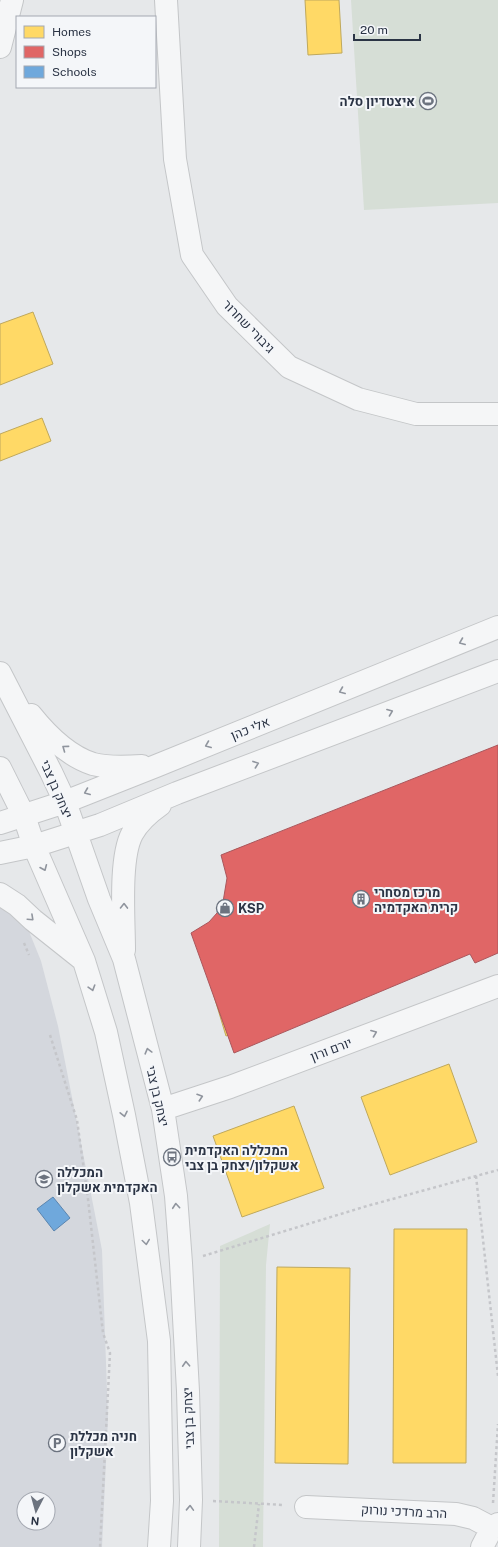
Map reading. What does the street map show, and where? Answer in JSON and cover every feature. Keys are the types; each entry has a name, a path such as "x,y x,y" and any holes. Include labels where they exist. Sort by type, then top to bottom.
{"street":[{"path":"0,47 12,0"},
{"name":"גיבורי שחרור","path":"166,0 175,159 192,255 227,306 289,367 358,399 416,414 498,414"},
{"name":"אלי כהן","path":"0,823 65,802 498,627"},
{"path":"0,853 34,846 76,833 498,671"},
{"path":"4,678 46,733 80,758 94,764 120,767 156,766"},
{"name":"יצחק בן צבי","path":"4,678 65,802 99,899 124,959 163,1109 176,1196 181,1264 188,1391 191,1500 189,1547"},
{"name":"יצחק בן צבי","path":"0,768 24,816 34,846 84,961 106,1032 124,1115 141,1203 159,1341 162,1501 159,1547"},
{"path":"124,959 125,860 132,833 151,811 177,793"},
{"path":"0,894 17,905 33,920 84,961"},
{"name":"יורם ורון","path":"163,1109 230,1087 494,987"},
{"name":"הרב מרדכי נורוק","path":"306,1507 456,1514 495,1526"},
{"path":"482,1547 495,1526"}],"path":[{"path":"50,1035 77,1120 88,1199 103,1333 110,1353 100,1547"},
{"path":"202,1256 368,1206 498,1170"},
{"path":"476,1176 498,1376"},
{"path":"495,1526 498,1424"},
{"path":"212,1501 306,1507"},
{"path":"254,1547 259,1504"}],"shaded area":[{"name":"איצטדיון סלה","path":"351,0 498,0 498,203 364,210"},
{"name":"המכללה האקדמית אשקלון","path":"0,900 24,919 41,961 58,1026 102,1250 108,1419 102,1547 0,1547"},
{"path":"270,1224 266,1265 263,1547 219,1547 220,1246"}],"building: Homes":[{"path":"305,0 339,0 342,53 308,55"},
{"path":"33,312 53,364 0,385 0,324"},
{"path":"42,418 51,441 0,461 0,434"},
{"path":"325,819 359,914 320,928 297,879 276,926 257,918 250,931 269,941 249,977 257,993 298,981 311,1008 226,1036 201,953 216,940 233,909 241,877 234,850"},
{"path":"449,1064 477,1142 390,1175 361,1097"},
{"path":"294,1106 324,1188 242,1217 213,1136"},
{"path":"394,1229 467,1229 466,1463 393,1463"},
{"path":"277,1267 350,1268 348,1464 275,1463"}],"building: Shops":[{"name":"מרכז מסחרי קרית האקדמיה","path":"498,745 498,953 475,963 470,954 234,1053 191,933 209,922 217,913 223,902 227,878 221,855"}],"building: Schools":[{"path":"53,1197 70,1218 54,1231 37,1209"}],"place":[{"name":"איצטדיון סלה","path":"428,101"},
{"name":"מרכז מסחרי קרית האקדמיה","path":"361,899"},
{"name":"KSP","path":"225,908"},
{"name":"המכללה האקדמית אשקלון/יצחק בן צבי","path":"172,1157"},
{"name":"המכללה האקדמית אשקלון","path":"44,1179"},
{"name":"חניה מכללת אשקלון","path":"57,1443"}]}
